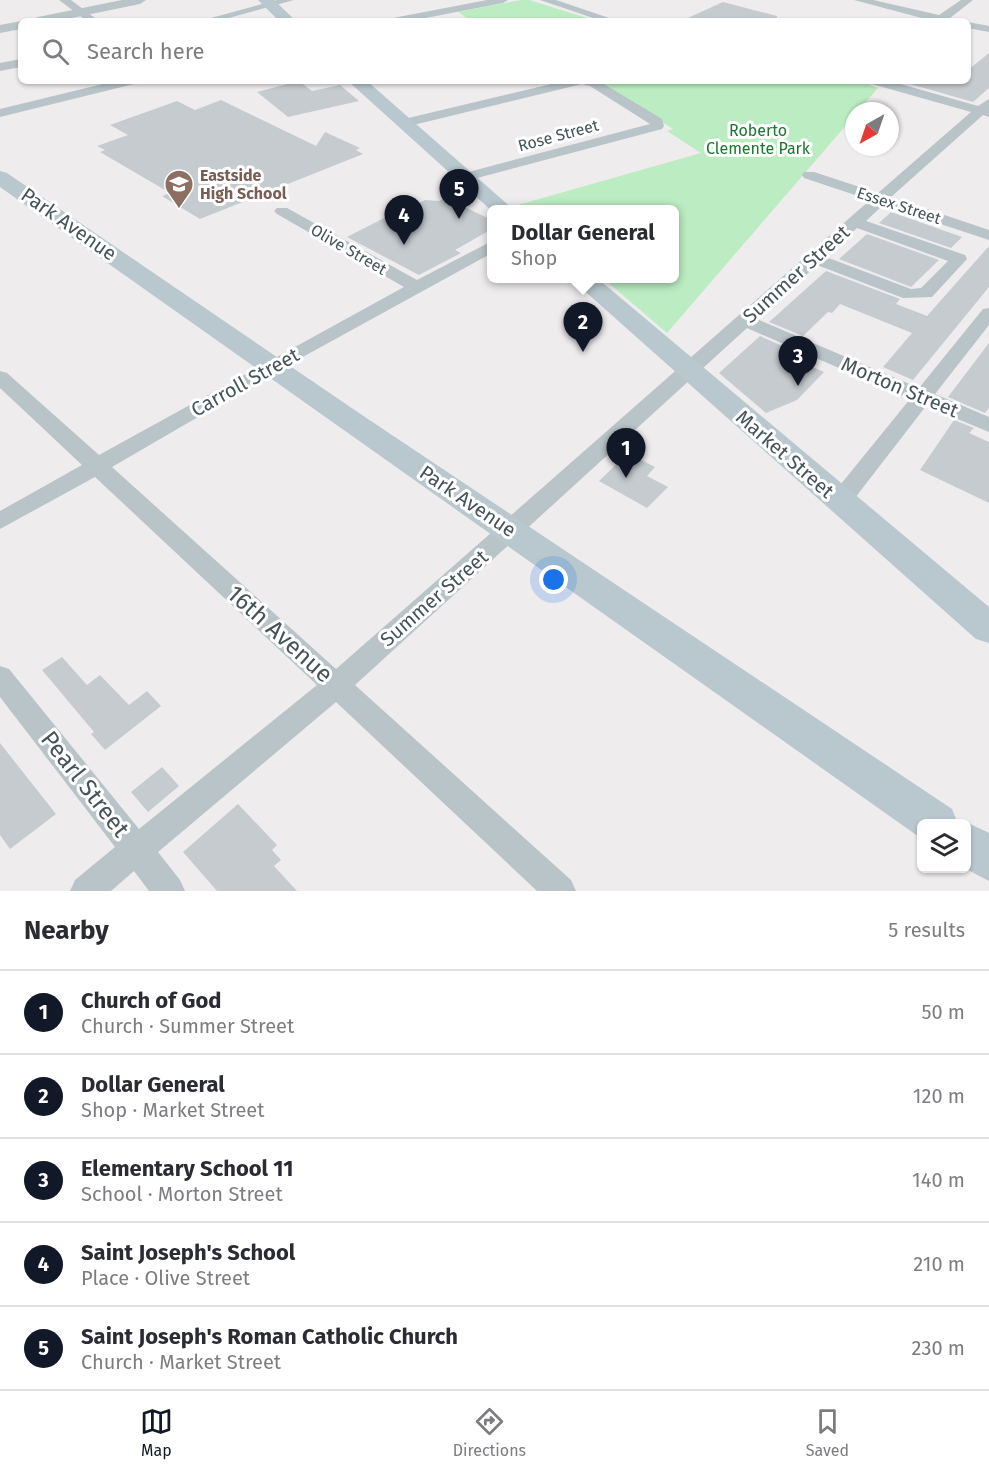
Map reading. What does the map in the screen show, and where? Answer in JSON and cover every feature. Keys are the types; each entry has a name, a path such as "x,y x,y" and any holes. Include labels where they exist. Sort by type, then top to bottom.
{"main road":[{"path":"268,3 285,18"},
{"path":"360,84 497,205"},
{"name":"Park Avenue","path":"0,177 930,819"},
{"name":"Market Street","path":"587,283 989,628"},
{"path":"971,847 989,859"}],"street":[{"path":"64,0 90,18"},
{"path":"53,18 140,0"},
{"path":"216,18 268,3 289,0"},
{"path":"408,18 503,0"},
{"path":"545,0 603,18"},
{"path":"858,0 934,18"},
{"path":"946,18 968,0"},
{"path":"577,10 596,2"},
{"path":"448,10 460,18"},
{"path":"0,29 18,25"},
{"path":"971,26 989,29"},
{"path":"0,67 18,64"},
{"path":"0,112 117,84"},
{"path":"405,123 554,84"},
{"name":"Rose Street","path":"466,177 649,130 658,124 592,84"},
{"path":"888,84 986,109"},
{"name":"Summer Street","path":"86,891 335,685 511,531 854,222 986,109"},
{"name":"Essex Street","path":"809,175 985,234"},
{"name":"Olive Street","path":"282,211 417,287"},
{"path":"854,222 959,259"},
{"path":"814,258 909,294 920,295 927,293 985,234"},
{"name":"Carroll Street","path":"0,520 272,366 487,249"},
{"path":"840,501 989,313"},
{"name":"Morton Street","path":"744,320 989,425"},
{"name":"16th Avenue","path":"0,377 561,891"},
{"name":"Pearl Street","path":"0,677 170,891"}],"green space":[{"path":"529,0 587,18 467,18 458,12"},
{"name":"Roberto Clemente Park","path":"603,84 870,84 878,88 866,102 845,102 845,126 667,333 609,283 679,283 679,205 518,205 701,153 667,131 673,129"}],"building":[{"path":"723,2 777,16 777,18 688,18"},
{"path":"989,53 989,88 973,102 910,84 971,84 971,68"},
{"path":"288,84 303,84 312,91 340,85 359,101 288,117 257,92"},
{"path":"221,100 316,146 325,132 360,148 356,150 363,154 200,219 162,196 170,193 100,152 105,150 97,146 128,135 110,125 177,101 195,110"},
{"path":"445,198 487,218 487,232 455,250 461,253 419,275 347,237 388,216 400,222 417,214 419,203 425,200 439,201"},
{"path":"891,212 962,237 951,248 879,223"},
{"path":"867,234 939,260 911,287 839,259"},
{"path":"989,246 989,287 913,380 883,367 912,333 840,304 803,336 769,322 826,271 900,299 896,304 927,316"},
{"path":"760,336 789,349 783,354 824,372 797,400 766,413 719,373"},
{"path":"989,343 989,408 985,413 948,397"},
{"path":"954,420 974,428 969,433 989,442 989,503 920,470"},
{"path":"628,453 655,467 647,476 668,487 647,508 599,481"},
{"path":"62,657 87,685 100,675 129,705 147,691 161,706 105,750 91,734 94,732 42,670"},
{"path":"0,743 56,814 10,849 0,835"},
{"path":"162,767 179,786 148,812 131,792"},
{"path":"238,804 277,845 272,850 281,860 274,866 297,891 217,891 183,852"}],"place":[{"name":"Eastside High School","path":"179,210"},
{"name":"Saint Joseph's Roman Catholic Church","path":"459,219"},
{"name":"Saint Joseph's School","path":"404,245"},
{"name":"Dollar General","path":"583,352"},
{"name":"Elementary School 11","path":"798,386"},
{"name":"Church of God","path":"626,478"}]}
